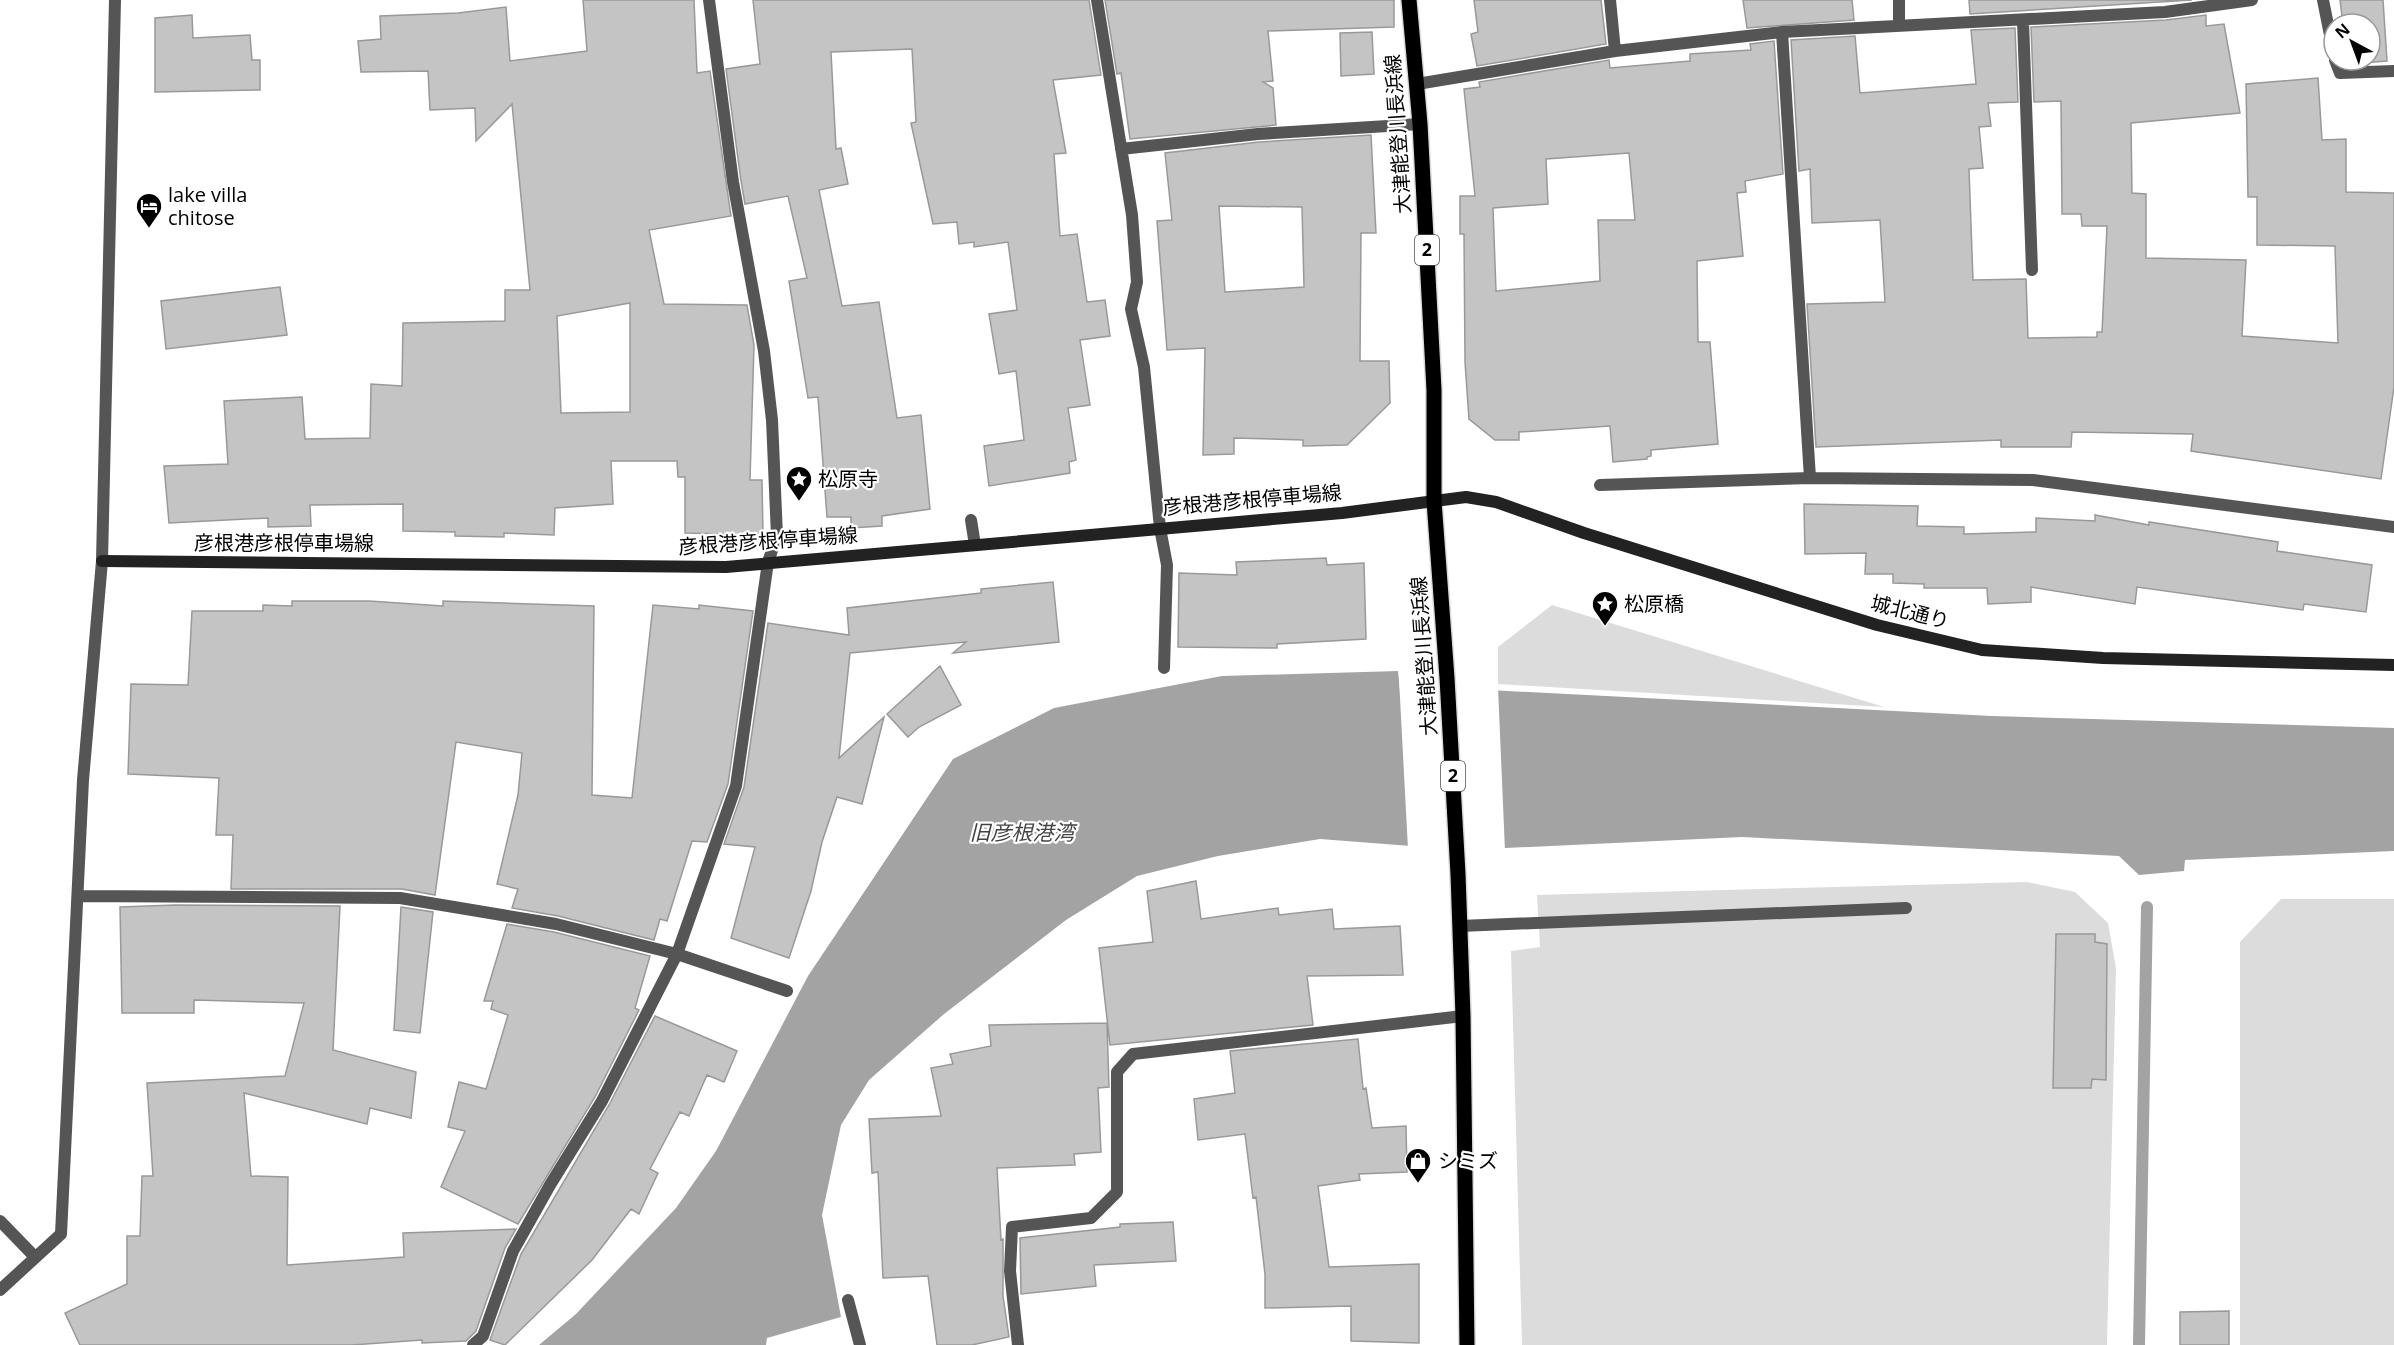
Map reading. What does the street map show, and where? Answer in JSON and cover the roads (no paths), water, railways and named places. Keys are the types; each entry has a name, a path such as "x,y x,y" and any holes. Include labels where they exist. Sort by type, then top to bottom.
{"main road":[{"name":"大津能登川長浜線","path":"1409,0 1420,124 1434,390 1434,501 1448,678 1458,874 1463,1016 1467,1345"},
{"name":"城北通り","path":"1434,501 1466,496 1496,502 1584,533 1877,626 1982,650 2103,658 2394,665"},
{"name":"彦根港彦根停車場線","path":"102,561 726,567 1342,513 1434,501"}],"street":[{"path":"0,1290 61,1234 83,780 102,561 115,0"},
{"path":"472,1345 483,1336 513,1251 550,1185 602,1101 677,954 736,786 768,562 777,536 772,420 764,351 733,182 709,0"},
{"path":"1097,0 1132,215 1137,282 1131,309 1144,367 1160,528 1167,565 1164,668"},
{"path":"1610,0 1615,51"},
{"path":"1899,0 1899,25"},
{"path":"1417,84 1615,51 1782,32 2165,12 2252,0"},
{"path":"2023,21 2032,270"},
{"path":"1782,32 1809,478"},
{"path":"2340,72 2367,72"},
{"path":"1120,149 1258,134 1420,124"},
{"path":"1600,485 1809,478 2033,480 2394,527"},
{"path":"971,520 975,545"},
{"path":"78,896 399,898 556,924 677,954 787,991"},
{"path":"1460,927 1906,908"},
{"path":"1018,1345 1010,1271 1012,1227 1091,1218 1117,1192 1117,1072 1133,1054 1463,1016"},
{"path":"0,1221 35,1257"},
{"path":"848,1300 860,1345"}],"water":[{"name":"旧彦根港湾","path":"1398,671 1400,691 1488,690 1992,716 2394,728 2394,851 2185,860 2184,871 2139,875 2119,856 1742,837 1463,850 1320,839 1218,856 1137,876 1066,920 944,1014 869,1080 841,1125 822,1215 841,1317 767,1338 766,1345 539,1345 576,1314 676,1208 716,1151 808,976 953,759 1054,708 1222,676"}],"waterway":[{"path":"2139,1345 2147,907"}],"place":[{"name":"lake villa chitose","path":"149,229"},
{"name":"松原寺","path":"799,502"},
{"name":"松原橋","path":"1605,627"},
{"name":"シミズ","path":"1418,1184"}]}
